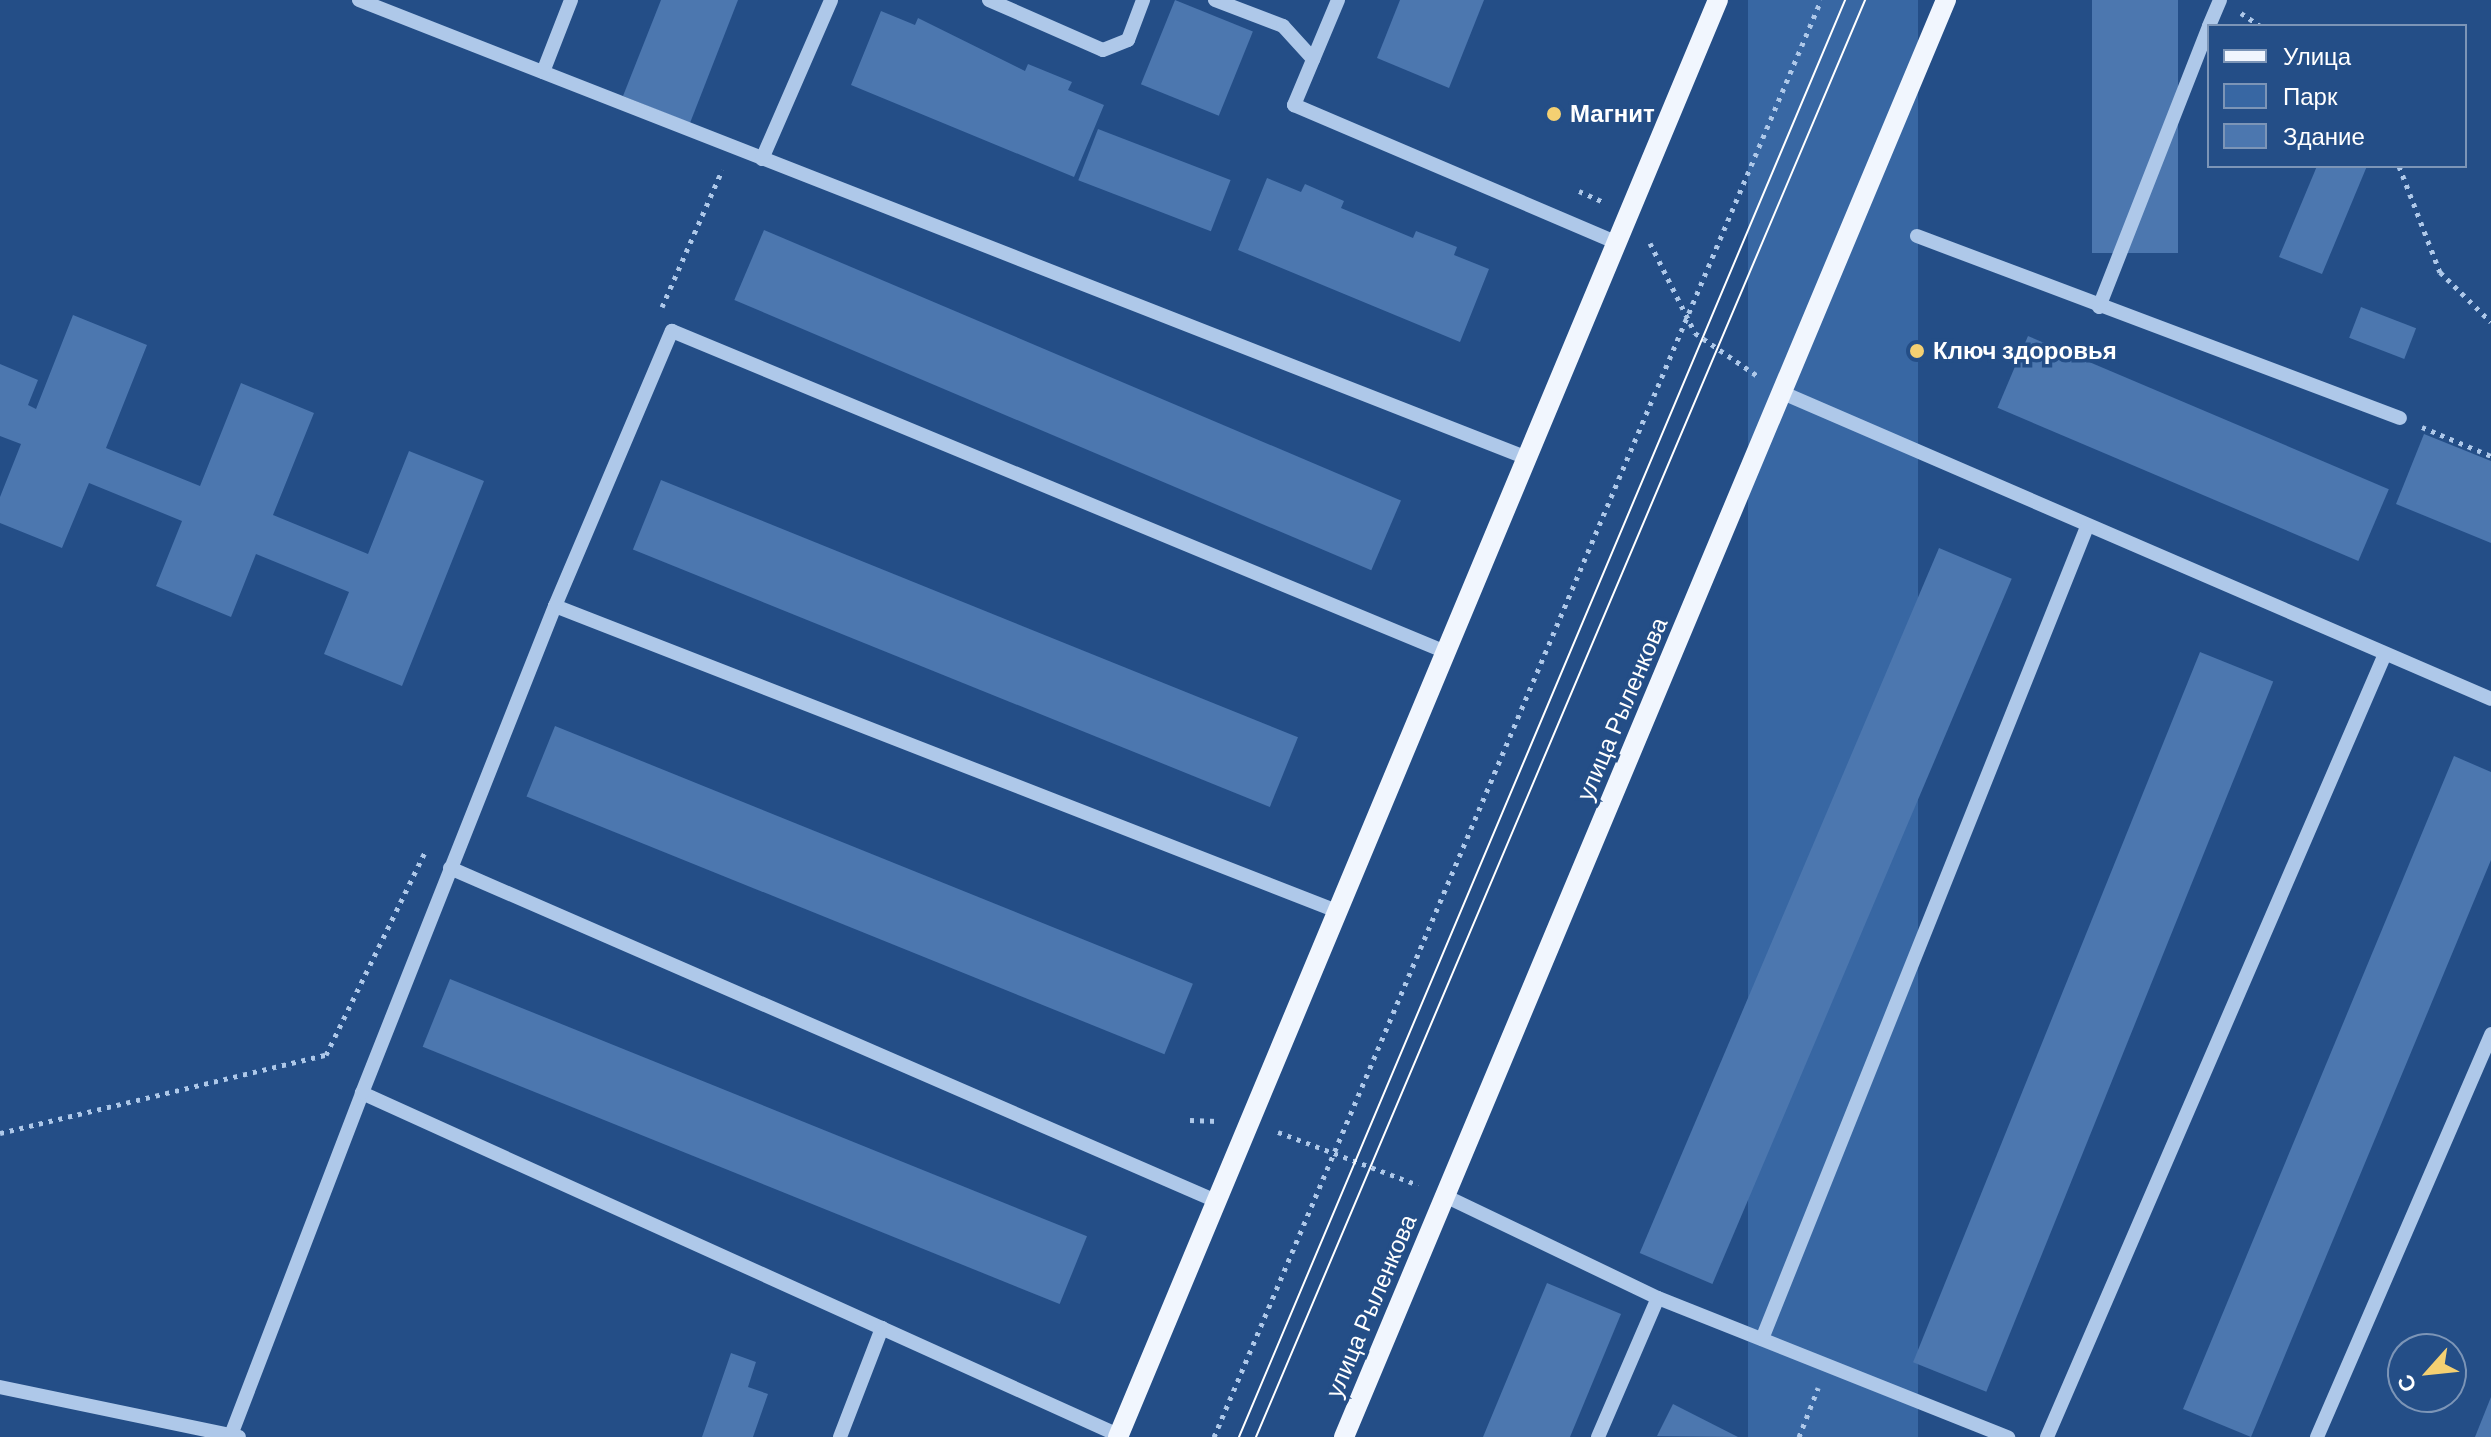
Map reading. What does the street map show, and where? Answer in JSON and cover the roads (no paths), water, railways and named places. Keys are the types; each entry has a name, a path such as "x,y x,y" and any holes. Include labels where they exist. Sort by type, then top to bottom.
{"main road":[{"path":"1118,1436 1718,0"},
{"name":"улица Рыленкова","path":"1344,1437 1946,0"}],"lane":[{"path":"359,0 1527,458"},
{"path":"543,72 571,0"},
{"path":"762,159 831,0"},
{"path":"989,0 1103,50 1128,40 1143,0"},
{"path":"1215,0 1283,26 1313,59"},
{"path":"1338,0 1294,105 1617,243"},
{"path":"2210,24 2220,0"},
{"path":"2099,307 2207,31"},
{"path":"1917,236 2400,418"},
{"path":"0,1387 235,1436 362,1093 450,868 555,606 672,331 1446,652"},
{"path":"1783,393 2491,699"},
{"path":"1762,1339 2087,527"},
{"path":"555,606 1337,911"},
{"path":"2047,1437 2385,654"},
{"path":"450,868 1216,1201"},
{"path":"2317,1437 2491,1034"},
{"path":"362,1093 1118,1436"},
{"path":"1445,1196 1658,1298 2008,1437"},
{"path":"1598,1437 1658,1298"},
{"path":"840,1437 882,1328"}],"tram line":[{"path":"1239,1437 1845,0"},
{"path":"1256,1437 1865,0"}],"place":[{"name":"Магнит","path":"1554,114"},
{"name":"Ключ здоровья","path":"1917,351"}]}
